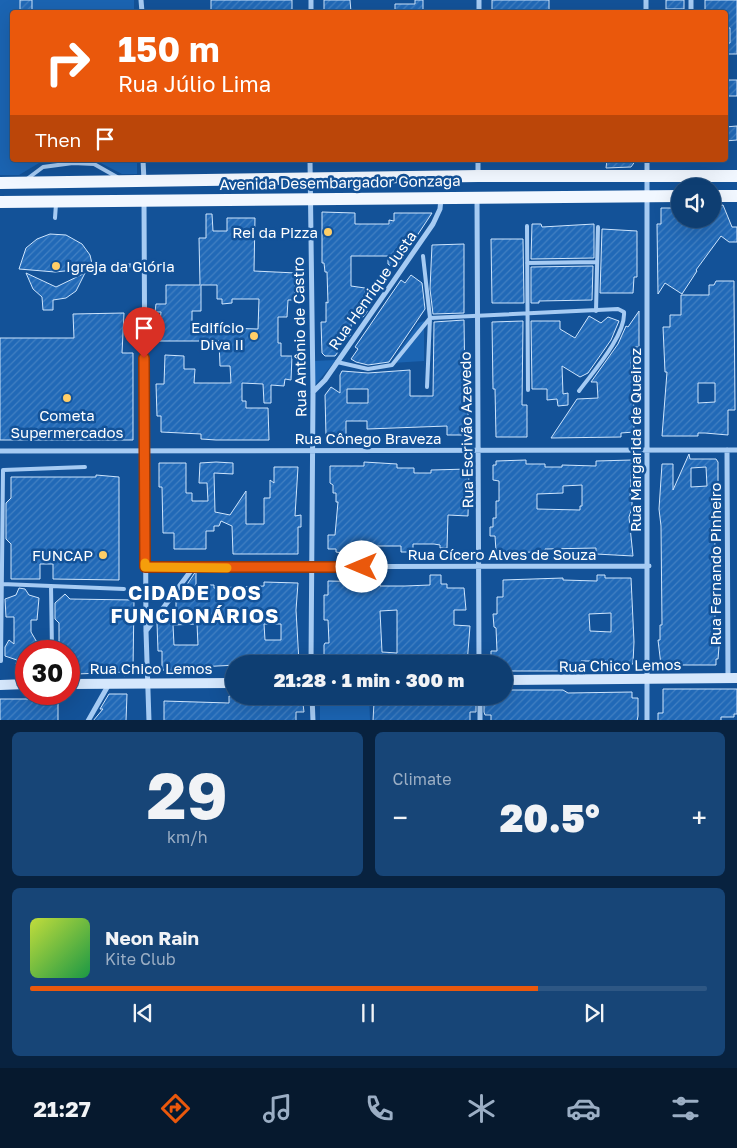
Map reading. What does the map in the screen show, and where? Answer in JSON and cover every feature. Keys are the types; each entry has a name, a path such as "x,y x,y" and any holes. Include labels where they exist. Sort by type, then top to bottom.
{"main road":[{"name":"Avenida Desembargador Gonzaga","path":"0,183 478,176 737,176"},
{"name":"Avenida Desembargador Gonzaga","path":"0,202 671,196"},
{"path":"721,196 737,196"}],"street":[{"path":"143,162 144,182"},
{"name":"Rua Antônio de Castro","path":"310,162 313,392 312,655"},
{"path":"478,162 478,176"},
{"name":"Rua Margarida de Queiroz","path":"647,162 649,566 647,720"},
{"name":"Rua Henrique Justa","path":"313,392 325,380 438,217 441,197"},
{"name":"Rua Escrivão Azevedo","path":"478,197 479,655"},
{"path":"144,200 145,567 149,720"},
{"name":"Rua Fernando Pinheiro","path":"727,450 732,678"},
{"name":"Rua Cônego Braveza","path":"0,451 737,450"},
{"name":"Rua Cícero Alves de Souza","path":"145,567 649,566"},
{"path":"146,631 193,568"},
{"name":"Rua Chico Lemos","path":"513,680 732,678"},
{"name":"Rua Chico Lemos","path":"80,684 225,683"},
{"path":"0,685 15,684"},
{"path":"88,720 110,684"},
{"path":"312,705 312,720"},
{"path":"480,705 480,720"}],"lane":[{"path":"23,183 43,167 73,163 94,164 125,182"},
{"path":"55,218 56,202"},
{"path":"527,226 528,390"},
{"path":"596,311 598,228"},
{"path":"423,256 430,318 427,387"},
{"path":"527,263 597,262"},
{"path":"119,265 144,266"},
{"path":"337,362 368,369 388,367 430,318 618,309 624,312 624,319 607,352 579,391"},
{"path":"1,661 3,470 85,467"},
{"path":"1,584 124,589"},
{"path":"51,586 52,640"}],"shaded area":[{"path":"0,0 134,0 134,10 10,10 10,162 41,162 19,175 0,175"},
{"path":"99,162 137,162 137,174 122,174"},
{"path":"424,321 424,361 391,363 418,323"},
{"path":"336,360 314,386 314,361"},
{"path":"320,705 369,705 370,720 320,720"}],"building":[{"path":"20,0 32,0 32,10 20,10"},
{"path":"211,0 292,0 292,10 211,10"},
{"path":"324,0 350,0 351,10 324,10"},
{"path":"415,0 423,0 423,10 395,10 395,4 415,4"},
{"path":"492,0 549,0 549,10 492,10"},
{"path":"666,0 684,0 684,9 666,9"},
{"path":"705,0 737,0 737,54 728,54 730,28 728,28 728,10 705,10"},
{"path":"728,80 737,80 737,96 728,96"},
{"path":"737,126 737,140 728,141 728,127"},
{"path":"607,162 635,162 631,167 606,168"},
{"path":"721,205 723,205 732,227 737,227 737,242 729,242 721,236 696,270 682,294 665,283 658,294 657,224 661,224 661,208 671,208 671,228 721,228"},
{"path":"322,212 355,213 355,224 389,224 389,220 394,221 394,213 432,213 395,269 388,264 388,256 351,256 351,286 365,288 367,312 363,317 352,318 350,336 338,335 338,352 335,356 325,356 322,353 321,322 326,322 326,302 328,303 327,272 325,272 324,263 322,263"},
{"path":"206,214 212,214 213,231 227,231 227,218 255,218 254,271 296,273 294,300 288,300 287,317 278,317 278,343 281,343 281,356 292,356 291,380 285,379 284,386 271,385 271,403 264,403 263,384 242,383 242,401 246,401 246,408 268,408 269,440 201,439 201,434 161,432 161,416 157,416 156,384 164,384 165,355 184,356 184,369 195,369 194,383 231,383 230,366 220,366 219,341 158,341 161,312 155,312 156,304 166,304 166,285 200,285 199,238 206,238","holes":["201,285 217,285 217,299 222,299 222,304 232,303 232,299 259,299 258,329 192,327 192,311 201,311"]},
{"path":"532,224 541,224 542,227 594,224 594,258 531,259"},
{"path":"602,229 637,231 637,277 634,277 633,293 600,293"},
{"name":"Igreja da Glória","path":"50,234 66,235 82,244 90,255 93,268 55,272 19,269 26,248 37,239"},
{"path":"491,239 523,239 524,303 492,303"},
{"path":"464,244 464,313 433,314 430,289 432,245"},
{"path":"593,266 592,300 539,301 539,303 531,303 531,267"},
{"path":"26,273 56,287 85,273 76,291 66,298 53,300 53,310 43,310 42,297 33,289"},
{"path":"411,275 422,283 425,309 389,362 368,365 351,359 358,349 355,347 401,280 405,283"},
{"path":"716,281 734,281 735,410 728,410 728,435 698,433 698,436 662,436 667,372 665,372 663,327 670,327 670,315 681,315 681,295 709,295 709,285 714,285","holes":["698,383 715,383 715,402 698,403"]},
{"path":"639,311 639,347 632,347 631,364 634,408 638,408 638,421 634,421 634,432 621,433 621,437 551,438 577,399 598,398 597,382 591,382 618,344 626,326 628,327"},
{"name":"Cometa Supermercados","path":"124,313 122,353 133,353 133,440 0,440 0,338 74,338 73,314"},
{"path":"589,316 601,323 608,317 619,321 611,340 588,373 580,377 562,366 563,394 568,393 568,405 558,406 557,399 547,400 547,389 532,389 531,321 560,321 560,329 575,338"},
{"path":"464,320 465,392 468,392 468,435 447,435 447,426 367,429 367,421 346,421 346,436 326,436 325,395 331,387 340,393 340,375 342,371 368,373 410,370 410,396 433,396 434,322","holes":["347,389 368,389 368,403 347,403"]},
{"path":"523,321 522,405 527,405 527,437 496,437 492,322"},
{"path":"689,454 690,459 716,459 718,462 718,486 714,486 715,628 717,628 717,634 720,634 716,665 661,665 658,640 660,640 660,625 662,625 661,526 659,509 662,464 673,464 673,490","holes":["706,467 707,486 691,487 691,468"]},
{"path":"526,460 526,464 545,464 545,467 562,467 562,465 596,466 596,461 632,460 630,498 632,498 632,508 629,517 633,556 596,554 596,548 545,549 545,551 518,553 496,551 495,536 490,536 490,527 493,527 493,518 496,518 496,501 499,501 499,481 493,480 493,465 496,465 496,461","holes":["582,485 582,506 580,506 580,510 537,509 537,494 563,493 563,486"]},
{"path":"364,462 397,464 397,468 414,468 414,473 431,473 431,470 469,469 468,516 448,515 447,548 440,548 440,545 434,544 413,544 413,552 401,552 401,546 377,546 377,557 348,558 348,554 336,552 336,549 328,549 328,535 335,535 338,502 336,502 336,493 333,493 333,485 330,483 330,466 364,466"},
{"path":"159,463 186,463 186,493 192,493 192,501 208,501 207,483 199,483 200,463 233,463 233,474 214,473 215,512 230,515 246,491 246,524 264,524 264,498 270,498 270,480 274,483 274,467 298,467 295,516 301,515 301,527 298,527 298,554 233,554 232,526 221,521 219,526 214,526 214,531 206,531 206,549 174,549 174,533 163,533 162,487 159,487"},
{"path":"96,475 119,477 119,580 53,579 53,564 40,564 40,579 11,579 11,544 6,539 6,503 11,498 11,477 96,477"},
{"path":"196,571 196,585 214,585 214,588 264,586 264,582 298,583 296,610 299,655 225,655 225,666 197,667 197,671 162,670 162,651 158,651 157,623 165,612 176,612 176,601","holes":["197,624 198,645 174,645 173,625","264,624 281,624 281,640 265,640"]},
{"path":"430,575 441,575 441,584 447,584 447,588 464,588 466,610 454,610 454,625 470,626 468,655 324,655 324,645 329,643 328,620 324,620 324,595 328,595 328,581 380,582 380,586 430,585","holes":["397,610 397,653 382,652 380,611"]},
{"path":"597,575 605,575 605,578 631,578 634,642 633,663 631,666 606,665 606,661 581,661 581,671 513,671 513,655 491,655 491,651 497,651 493,614 497,614 497,597 503,597 503,580 563,578 563,580 597,581","holes":["611,613 611,632 590,631 589,614"]},
{"path":"19,588 25,589 29,595 39,598 37,620 31,620 31,632 36,640 15,640 15,659 5,656 5,647 9,640 14,644 14,617 6,617 5,599 16,595"},
{"path":"65,594 70,599 134,600 133,669 124,676 124,672 80,674 80,640 59,640 59,623 55,619 55,603"},
{"path":"663,689 737,689 737,714 734,714 734,717 721,717 721,720 658,720 658,713 663,713"},
{"path":"513,690 563,690 568,693 632,692 632,698 638,698 637,720 491,720 491,715 485,715 484,705 513,705"},
{"path":"109,694 127,694 126,720 94,720 103,709 100,709"},
{"path":"0,699 15,699 15,705 58,705 58,720 0,720"},
{"path":"164,701 225,703 225,705 303,705 304,712 296,712 296,720 164,720"},
{"path":"374,705 476,705 476,712 470,712 470,720 373,720"}],"slow traffic":[{"path":"145,563 145,567 227,568"}],"place":[{"name":"Rei da Pizza","path":"328,232"},
{"name":"Igreja da Glória","path":"56,266"},
{"name":"Edifício Diva II","path":"254,336"},
{"name":"Cometa Supermercados","path":"67,398"},
{"name":"FUNCAP","path":"103,555"}],"district":[{"name":"CIDADE DOS FUNCIONÁRIOS","path":"195,604"}],"route":[{"path":"144,358 145,567 362,567"}]}
